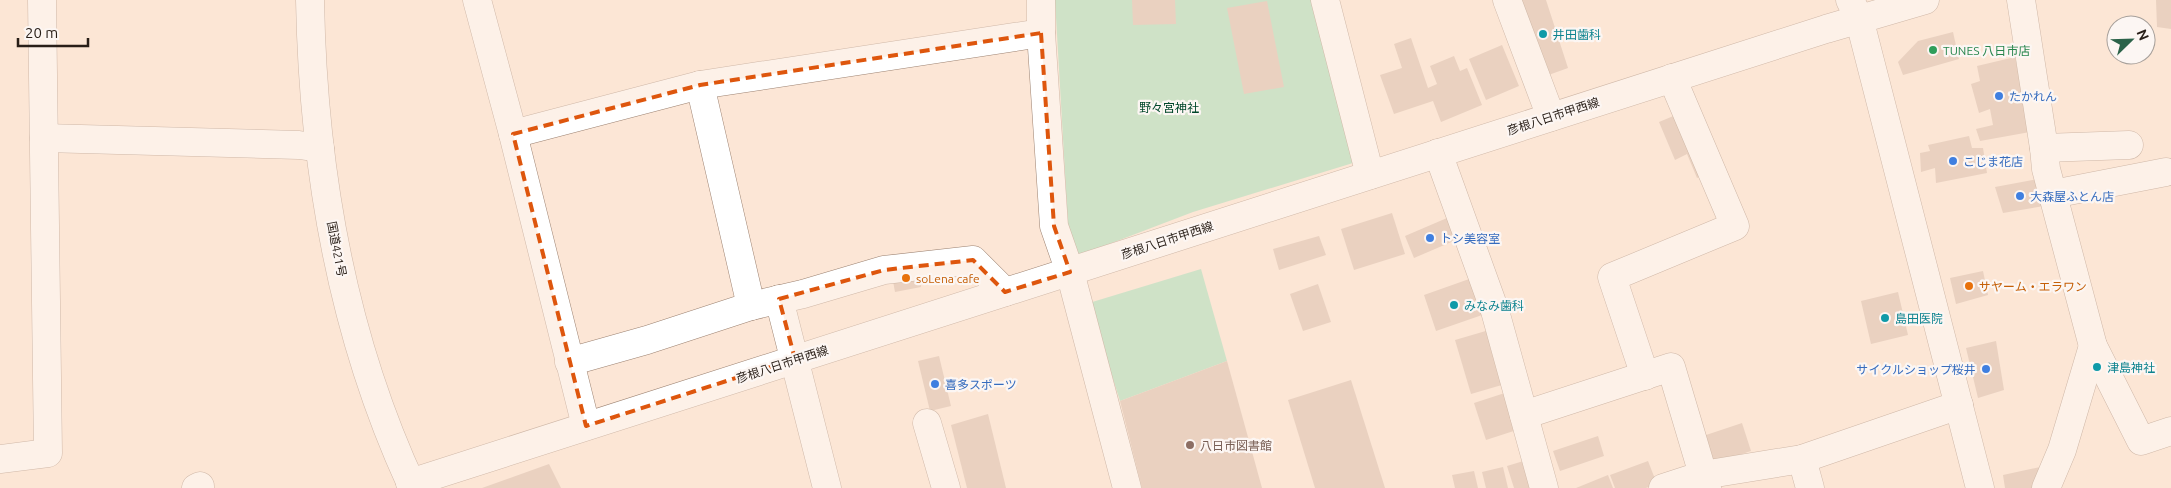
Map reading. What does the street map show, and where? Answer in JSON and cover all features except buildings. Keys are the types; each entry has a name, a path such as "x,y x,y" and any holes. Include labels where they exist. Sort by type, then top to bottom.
{"main road":[{"path":"0,459 48,453 42,0"},
{"name":"国道421号","path":"310,0 311,48 320,148 335,246 358,344 406,486"},
{"path":"477,0 513,134 586,426"},
{"path":"1041,0 1041,34 1054,226 1070,272 1127,488"},
{"path":"1325,0 1370,175"},
{"path":"1507,0 1551,117"},
{"name":"彦根八日市甲西線","path":"406,486 586,426 1672,78 1854,9 1925,0"},
{"path":"2021,0 2046,169 2093,346 2141,442 2169,440"},
{"path":"1854,9 1980,488"},
{"path":"513,134 700,85 1041,34"},
{"path":"1645,376 1612,277 1735,226 1672,78"},
{"path":"700,85 751,306"},
{"path":"44,138 289,145 320,148"},
{"path":"2044,148 2129,145"},
{"path":"1438,153 1495,311 1544,488"},
{"path":"2053,194 2166,172"},
{"path":"570,362 647,340 751,306 803,294 884,270 973,260 1005,292"},
{"path":"779,299 827,488"},
{"path":"2046,488 2062,450 2093,346"},
{"path":"1524,415 1671,367 1705,481"},
{"path":"1663,488 1705,481 1802,459 1959,405"},
{"path":"926,423 946,488"},
{"path":"1802,459 1810,488"},
{"path":"196,488 200,486 200,488"}],"highlighted area":[{"path":"1041,33 1054,226 1070,272 1005,292 973,260 884,270 779,299 795,359 586,426 513,134 700,85"}],"green space":[{"name":"野々宮神社","path":"1055,0 1325,0 1366,159 1193,212 1070,259"},
{"path":"1201,269 1227,361 1120,401 1089,303"}],"place":[{"name":"井田歯科","path":"1543,34"},
{"name":"TUNES 八日市店","path":"1933,50"},
{"name":"たかれん","path":"1999,96"},
{"name":"こじま花店","path":"1953,161"},
{"name":"大森屋ふとん店","path":"2020,196"},
{"name":"トシ美容室","path":"1430,238"},
{"name":"soLena cafe","path":"906,278"},
{"name":"サヤーム・エラワン","path":"1969,286"},
{"name":"みなみ歯科","path":"1454,305"},
{"name":"島田医院","path":"1885,318"},
{"name":"津島神社","path":"2097,367"},
{"name":"サイクルショップ桜井","path":"1986,369"},
{"name":"喜多スポーツ","path":"935,384"},
{"name":"八日市図書館","path":"1190,445"}]}
